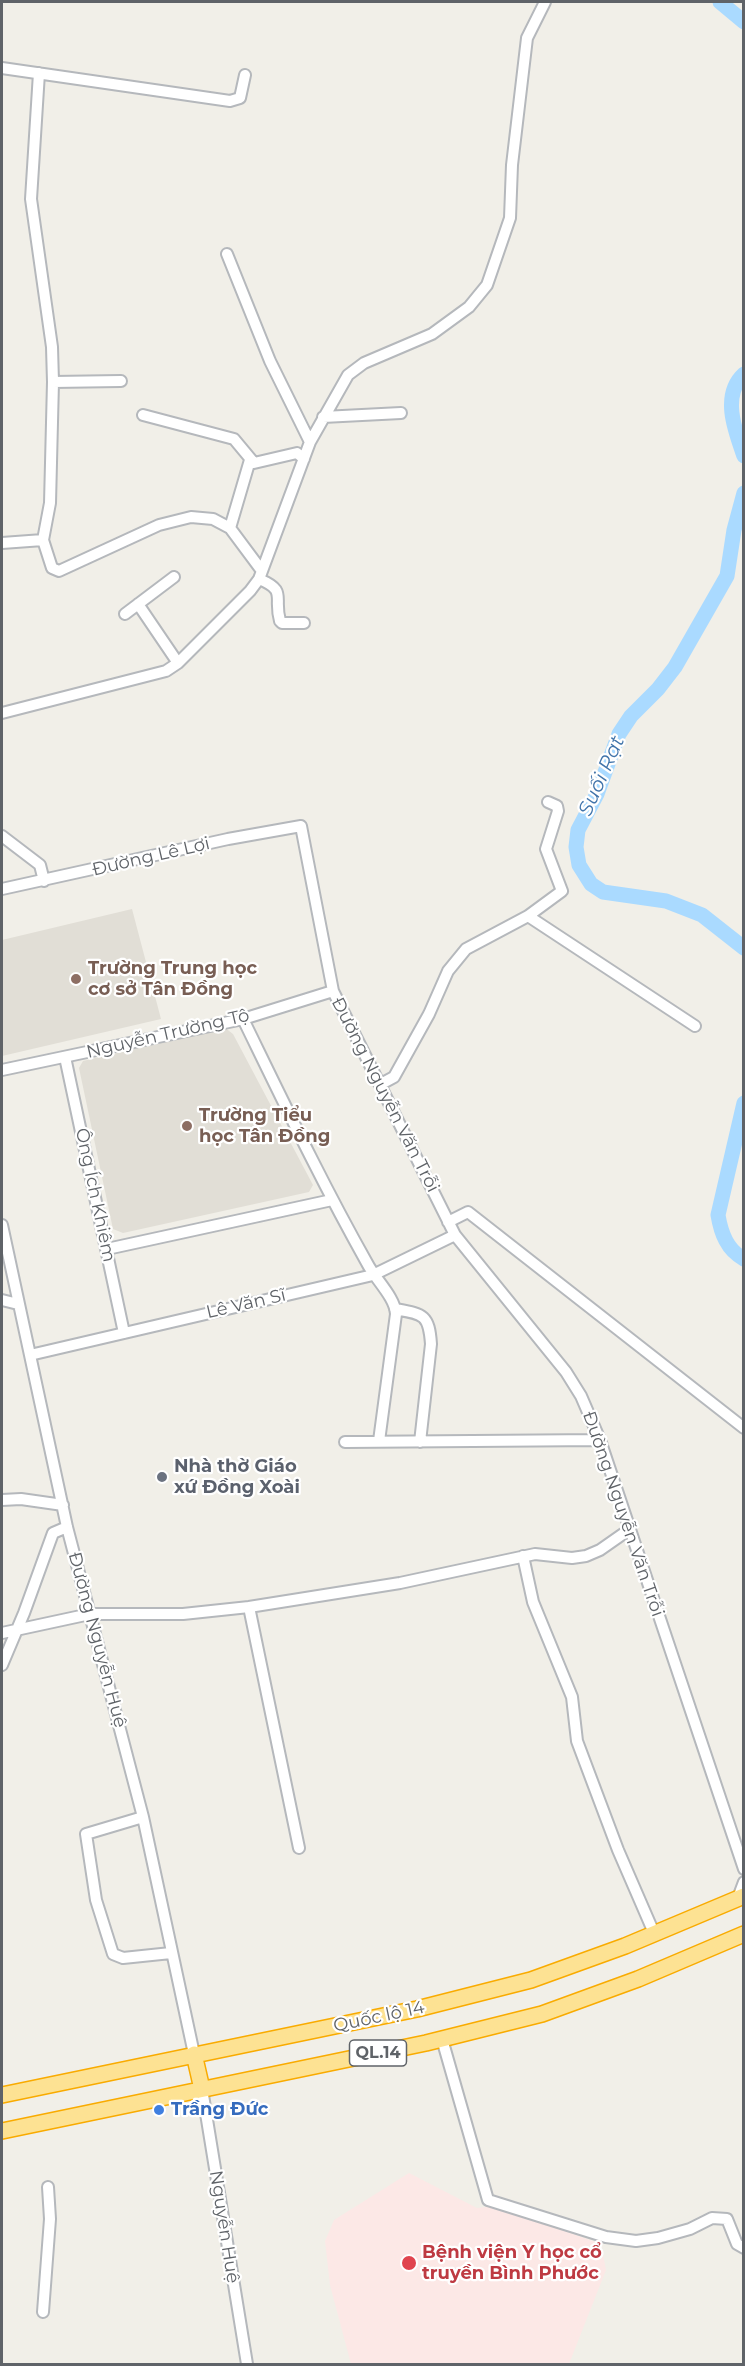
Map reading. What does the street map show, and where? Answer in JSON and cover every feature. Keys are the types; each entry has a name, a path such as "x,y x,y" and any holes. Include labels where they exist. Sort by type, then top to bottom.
{"highway":[{"name":"Quốc lộ 14","path":"2,2095 417,2009 531,1980 742,1902"},
{"name":"Quốc lộ 14","path":"2,2131 442,2039 542,2014 638,1979 744,1934"},
{"path":"194,2054 202,2089"}],"street":[{"path":"2,713 166,671 178,663 250,591 260,575 309,442 348,375 364,363 432,334 468,308 487,285 510,218 512,165 527,39 545,2"},
{"path":"2,68 230,101 240,98 245,75"},
{"path":"39,73 32,199 52,347 50,503 43,540 52,568 59,571 176,519 191,517 213,519 230,528 260,575 278,592 280,621 282,623 304,623"},
{"path":"226,254 270,362 309,442"},
{"path":"53,382 122,381"},
{"path":"322,417 401,413"},
{"path":"142,415 234,439 250,460 259,463 297,453 304,459"},
{"path":"230,528 250,460"},
{"path":"2,543 43,540"},
{"path":"125,614 174,577"},
{"path":"138,604 178,663"},
{"path":"381,1084 394,1077 429,1014 448,971 466,949 528,916 562,891 546,849 558,811 557,806 548,801"},
{"name":"Đường Lê Lợi","path":"2,889 228,839 301,826"},
{"name":"Đường Nguyễn Văn Trỗi","path":"301,826 333,991 455,1235 567,1372 582,1396 600,1440 744,1869"},
{"path":"2,836 40,866 44,881"},
{"path":"528,916 695,1026"},
{"name":"Nguyễn Trường Tộ","path":"2,1070 243,1019 333,991"},
{"path":"243,1019 332,1200 373,1275 395,1309 379,1441"},
{"name":"Ông Ích Khiêm","path":"65,1057 124,1333"},
{"path":"107,1249 332,1200"},
{"path":"448,1222 468,1212 744,1428"},
{"name":"Đường Nguyễn Huệ","path":"2,1225 67,1527 143,1817 194,2054"},
{"name":"Lê Văn Sĩ","path":"30,1355 373,1275 455,1235"},
{"path":"2,1300 18,1304"},
{"path":"395,1309 420,1313 428,1323 430,1333 431,1344 420,1442"},
{"path":"345,1442 600,1440"},
{"path":"2,1500 21,1499 63,1505"},
{"path":"2,1665 53,1533 67,1527"},
{"path":"2,1633 90,1614 183,1614 249,1607 400,1584 523,1556 542,1554 572,1558 586,1556 600,1550 630,1529"},
{"path":"523,1556 533,1602 572,1697 578,1741 618,1850 654,1934"},
{"path":"249,1607 299,1848"},
{"path":"143,1817 86,1834 96,1900 113,1954 123,1958 171,1953"},
{"path":"742,1902 744,1882"},
{"path":"442,2039 488,2200 606,2237 636,2241 658,2238 690,2229 712,2218 727,2219 737,2244 744,2248"},
{"name":"Nguyễn Huệ","path":"202,2089 247,2364"},
{"path":"42,2312 50,2219 48,2187"}],"shaded area":[{"name":"Trường Trung học cơ sở Tân Đồng","path":"132,909 161,1019 2,1056 2,940"},
{"name":"Trường Tiểu học Tân Đồng","path":"224,1027 233,1034 313,1185 309,1192 123,1233 113,1229 79,1068 83,1061"},
{"name":"Bệnh viện Y học cổ truyền Bình Phước","path":"409,2173 477,2208 495,2206 601,2244 606,2270 569,2364 351,2364 330,2285 325,2241 334,2220"}],"waterway":[{"name":"Suối Rạt","path":"720,2 744,22"},
{"name":"Suối Rạt","path":"744,374 733,392 732,403 734,425 744,456"},
{"name":"Suối Rạt","path":"744,493 734,530 727,576 675,667 658,689 631,716 619,734 597,794 578,830 576,847 579,865 591,884 603,892 666,901 702,915 744,948"},
{"name":"Suối Rạt","path":"744,1103 718,1215 729,1246 744,1259"}],"place":[{"name":"Trường Trung học cơ sở Tân Đồng","path":"76,979"},
{"name":"Trường Tiểu học Tân Đồng","path":"187,1126"},
{"name":"Nhà thờ Giáo xứ Đồng Xoài","path":"162,1477"},
{"name":"Trầng Đức","path":"159,2110"},
{"name":"Bệnh viện Y học cổ truyền Bình Phước","path":"409,2263"}]}
